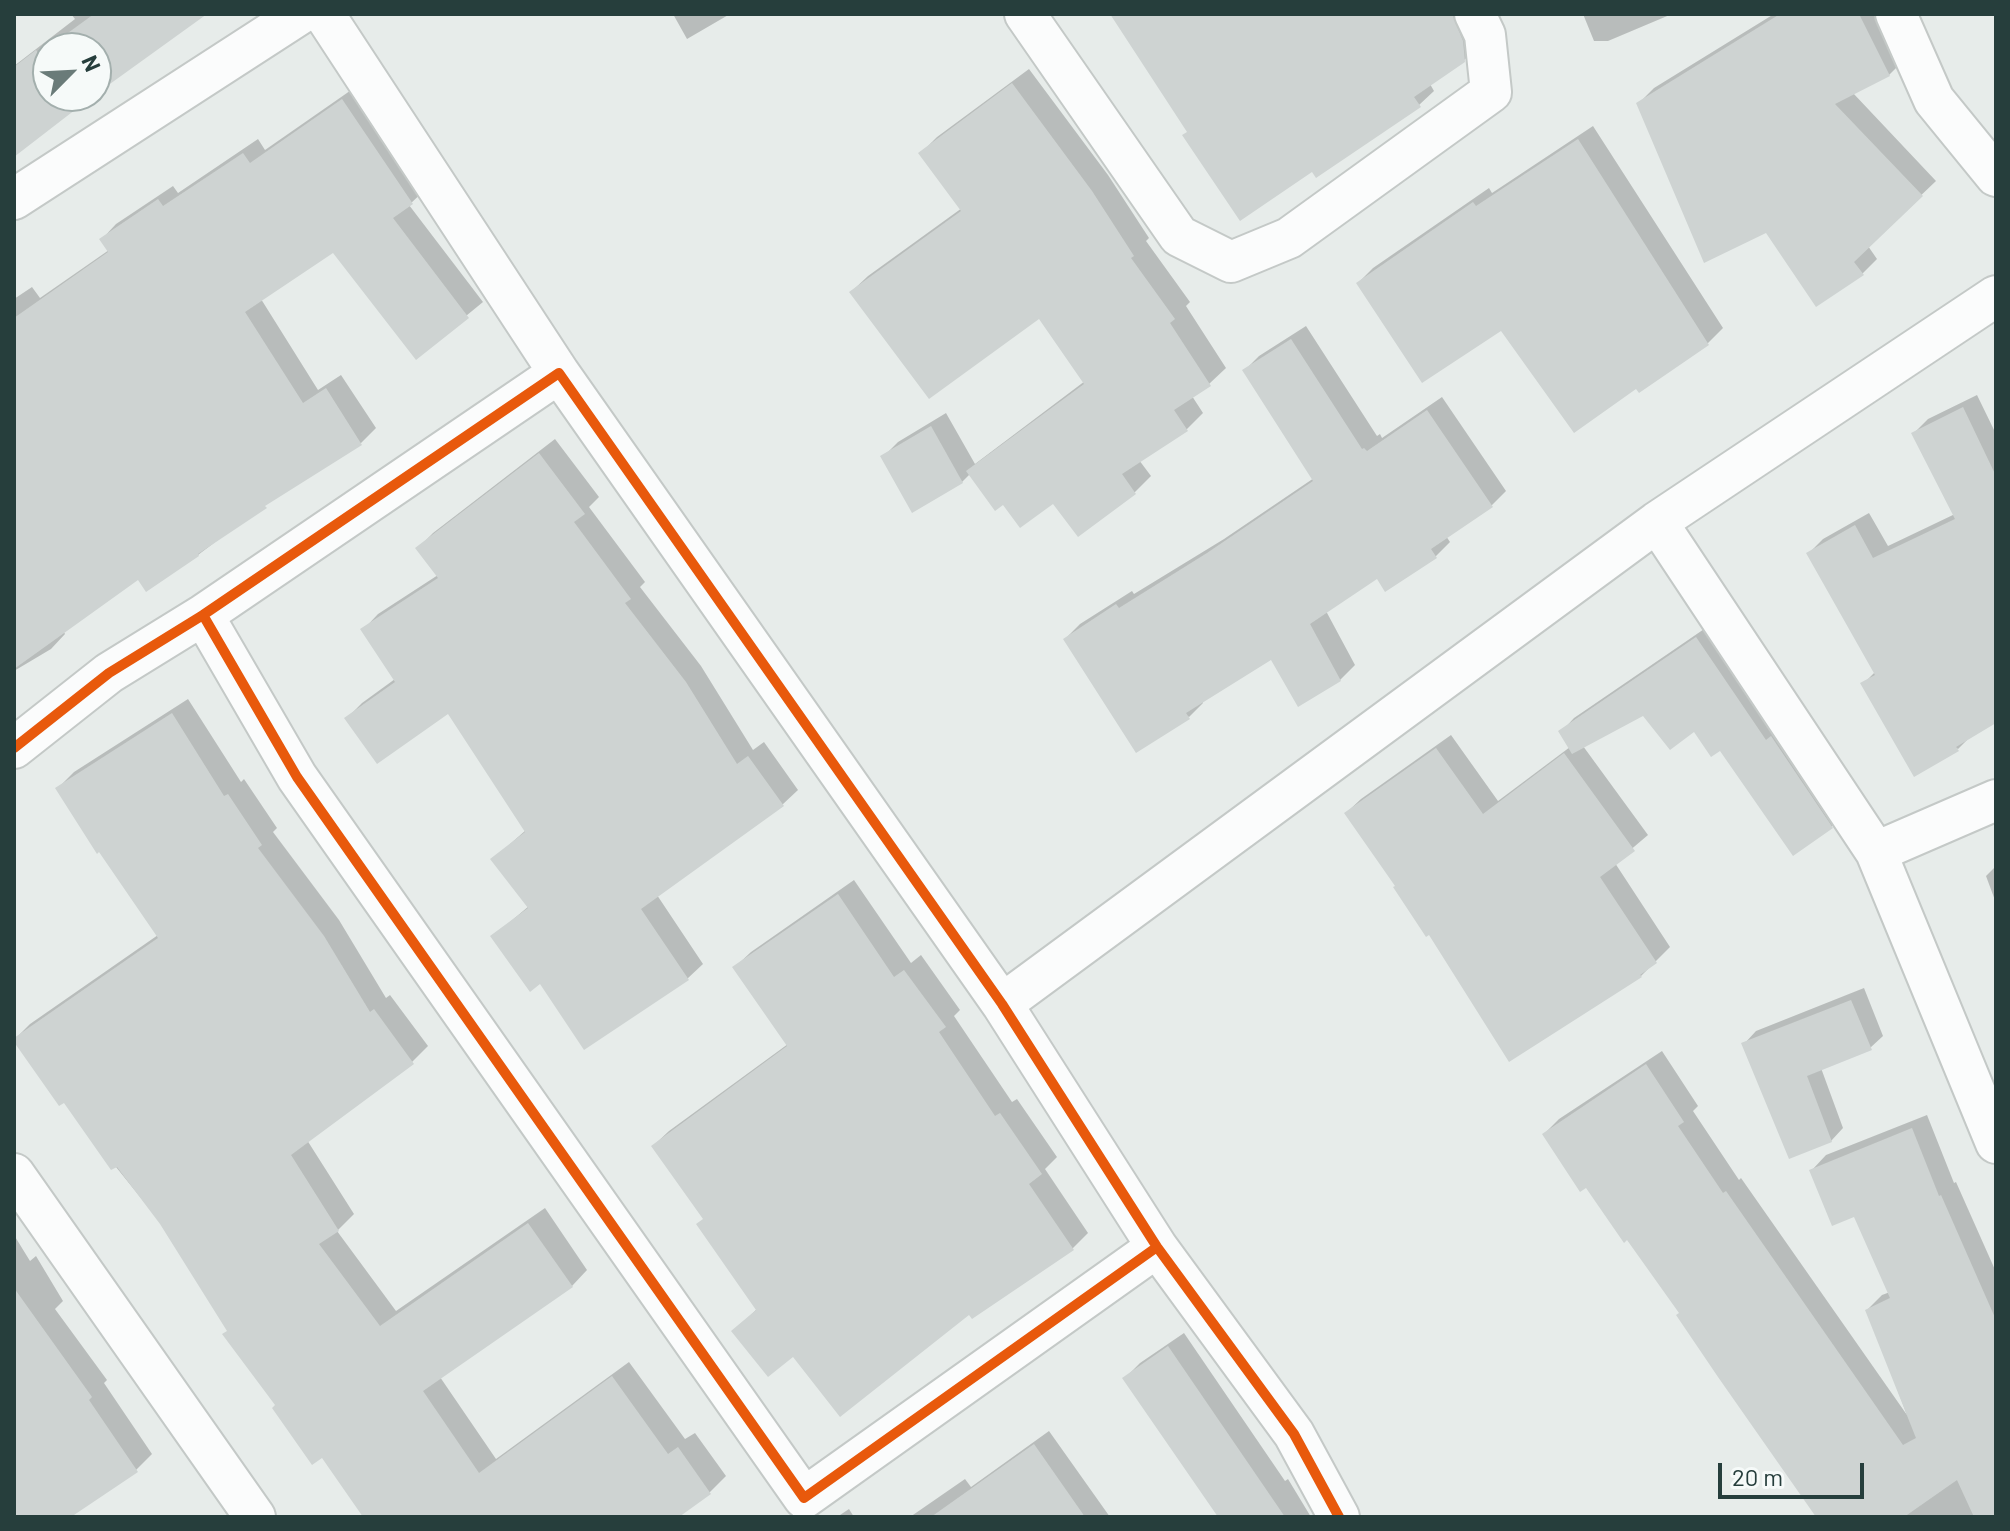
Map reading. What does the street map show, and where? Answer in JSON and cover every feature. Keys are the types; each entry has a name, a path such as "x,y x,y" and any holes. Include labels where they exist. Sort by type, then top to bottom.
{"street":[{"path":"14,199 300,14"},
{"path":"324,14 559,373 1002,1004 1157,1247 1294,1434 1339,1517"},
{"path":"1025,14 1179,236 1231,262 1289,238 1491,92 1485,35 1475,14"},
{"path":"1896,14 1934,100 1996,176"},
{"path":"1002,1004 1657,522 1996,296"},
{"path":"14,748 109,673 203,615 559,373"},
{"path":"1657,522 1876,852 1996,1143"},
{"path":"203,615 297,777 790,1508 1157,1247"},
{"path":"1876,852 1996,800"},
{"path":"14,1174 255,1517"}],"building":[{"path":"94,14 207,14 112,82 112,32 69,32"},
{"path":"1110,14 1452,14 1463,41 1465,62 1414,97 1421,107 1316,178 1312,172 1240,221 1182,135 1187,132"},
{"path":"1780,14 1859,14 1890,76 1835,104 1923,196 1854,262 1864,275 1816,307 1766,233 1704,263 1636,103"},
{"path":"32,53 32,112 72,112 14,157 14,67"},
{"path":"1012,83 1092,191 1134,256 1131,258 1175,319 1170,323 1211,386 1174,410 1188,431 1122,474 1136,494 1078,537 1053,504 1020,528 1003,505 995,511 966,471 1084,384 1039,319 929,399 849,292 961,211 918,153"},
{"path":"342,99 413,204 393,218 469,318 416,360 333,253 245,312 303,403 326,388 362,445 265,506 267,508 146,592 138,580 14,669 14,318 108,252 99,239 158,199 163,206 243,153 250,163"},
{"path":"1578,139 1709,345 1639,393 1636,389 1574,433 1501,331 1422,383 1356,283 1473,202 1476,206"},
{"path":"1291,339 1362,449 1367,451 1427,410 1493,507 1431,549 1437,558 1385,592 1377,579 1310,624 1341,681 1298,707 1271,660 1186,713 1190,719 1136,753 1063,639 1116,604 1119,608 1207,553 1313,481 1242,370"},
{"path":"1963,407 1996,476 1996,723 1956,747 1959,751 1914,777 1860,683 1875,675 1806,553 1855,525 1873,558 1955,519 1911,433"},
{"path":"931,426 963,483 912,513 880,456"},
{"path":"539,453 585,514 574,522 631,599 625,603 686,682 737,764 748,756 784,806 641,909 689,980 584,1050 540,984 530,992 490,936 528,908 490,859 525,832 448,714 377,764 344,718 395,682 360,629 438,578 415,548"},
{"path":"1696,637 1766,740 1771,736 1833,828 1793,856 1720,751 1711,757 1694,732 1670,750 1643,716 1572,754 1558,731"},
{"path":"172,713 224,796 228,794 262,845 258,848 324,936 370,1012 374,1009 414,1064 291,1155 339,1231 319,1244 380,1326 528,1223 573,1287 423,1391 479,1473 612,1376 668,1454 678,1447 711,1494 679,1517 363,1517 322,1458 312,1465 272,1408 275,1405 222,1334 227,1331 160,1224 117,1167 111,1170 64,1103 59,1106 14,1042 14,1038 158,938 99,852 97,854 55,788"},
{"path":"1436,748 1483,814 1564,753 1635,851 1600,877 1657,963 1640,975 1642,977 1509,1062 1429,935 1426,937 1344,813"},
{"path":"838,894 894,977 904,970 946,1027 939,1032 995,1116 1000,1113 1042,1174 1029,1184 1074,1250 972,1319 969,1315 840,1417 793,1357 768,1377 731,1331 756,1310 696,1224 703,1219 651,1146 787,1046 732,967"},
{"path":"1851,1000 1872,1050 1807,1076 1832,1142 1789,1159 1741,1043"},
{"path":"1646,1064 1684,1122 1678,1126 1723,1193 1726,1191 1903,1445 1916,1438 1865,1310 1890,1298 1854,1217 1832,1226 1809,1170 1912,1128 1939,1196 1996,1320 1996,1517 1974,1517 1957,1480 1904,1517 1816,1517 1627,1240 1624,1243 1586,1188 1580,1192 1542,1134"},
{"path":"14,1288 92,1397 89,1400 138,1472 71,1517 14,1517"},
{"path":"1168,1346 1285,1517 1218,1517 1122,1378"},
{"path":"1034,1444 1085,1517 931,1517"}],"cycle path":[{"path":"14,748 109,673 203,615 559,373 1002,1004 1157,1247 1294,1434 1339,1517"},
{"path":"203,615 297,777 804,1498 1157,1247"}]}
